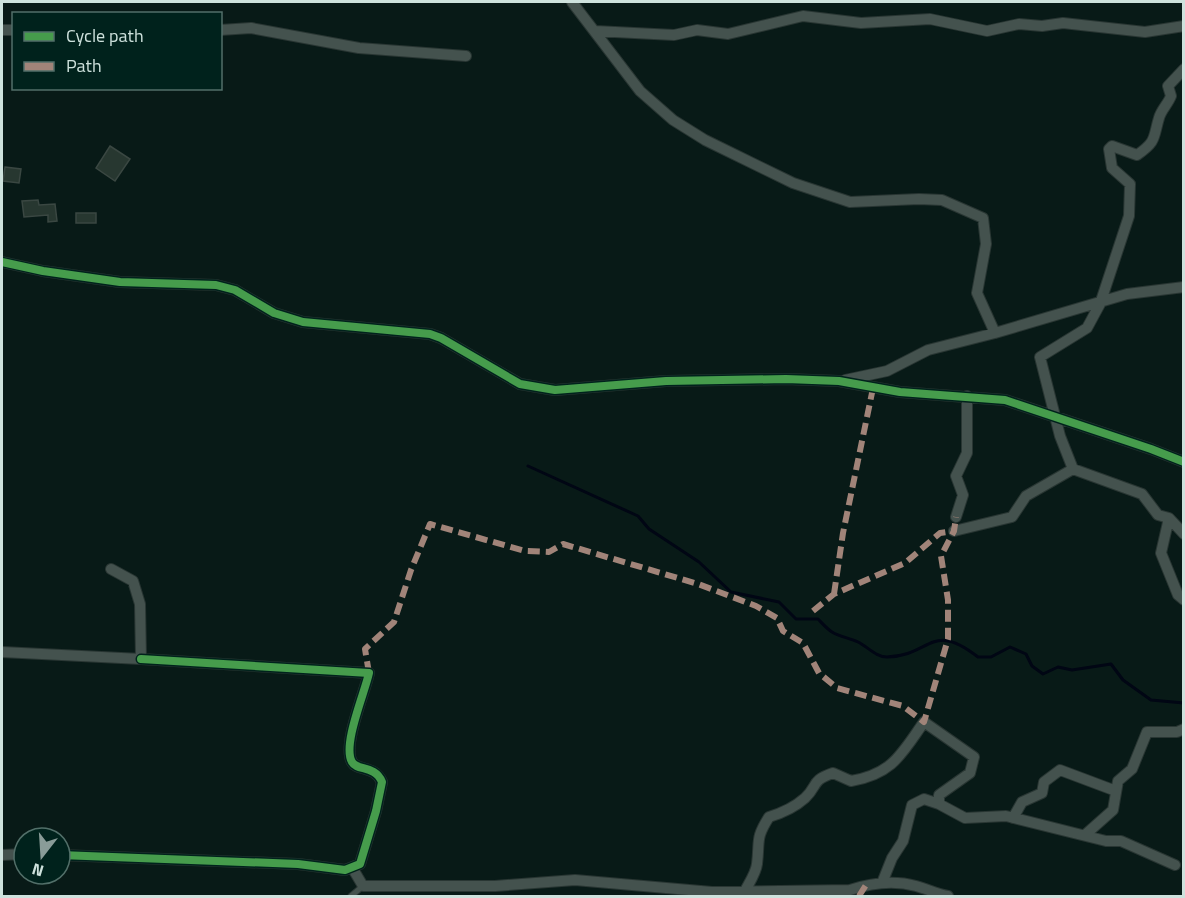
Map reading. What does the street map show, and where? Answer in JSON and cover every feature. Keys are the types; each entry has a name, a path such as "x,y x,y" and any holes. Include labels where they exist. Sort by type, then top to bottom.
{"street":[{"path":"572,2 640,91 673,120 705,140 793,183 850,202 942,200 983,218 986,244 976,293 995,333"},
{"path":"595,31 674,35 697,30 728,34 803,16 861,23 930,19 987,31 1019,24 1042,26 1063,23 1145,32 1184,26"},
{"path":"222,30 251,28 359,48 466,56"},
{"path":"1072,469 1055,417 1040,357 1087,328 1100,304 1129,216 1130,184 1112,168 1109,149 1112,146 1137,155 1152,144 1159,116 1171,96 1168,86 1171,79 1184,69"},
{"path":"2,262 43,271 120,282 216,285 235,290 274,313 303,322 430,334 533,389 555,390 666,381 786,379 839,381 900,392 1005,400 1184,462"},
{"path":"839,381 887,371 928,350 1100,304 1126,294 1184,287"},
{"path":"956,517 963,495 956,476 967,453 967,396"},
{"path":"1072,469 1142,495 1158,515 1169,518 1184,534"},
{"path":"954,531 1012,517 1026,496 1072,469"},
{"path":"1169,518 1161,553 1178,595 1184,600"},
{"path":"111,569 133,581 140,604 141,659"},
{"path":"2,652 369,673 353,723 351,758 355,765 375,772 382,782 365,852 360,864 353,869 271,862 72,855"},
{"path":"745,891 757,866 757,842 760,832 769,817 782,813 806,797 817,779 833,773 851,781 890,767 904,754 924,722 974,757 970,773 939,795 939,804"},
{"path":"1086,834 1113,810 1118,781 1132,769 1147,732 1177,732 1184,729"},
{"path":"1013,818 1022,802 1042,793 1044,782 1060,770 1116,791"},
{"path":"882,883 892,858 903,841 912,805 924,799 965,818 1013,818 1086,834 1106,841 1121,841 1175,866"},
{"path":"353,869 363,886 495,886 575,880 712,894 745,891 850,890 871,883 882,883 917,886 948,897"}],"lane":[{"path":"351,897 363,886"}],"building":[{"path":"110,146 130,159 115,181 96,168"},
{"path":"5,167 21,169 19,183 3,181"},
{"path":"38,200 39,205 55,204 57,221 48,222 48,215 24,217 22,201"},
{"path":"76,213 96,213 96,223 76,223"}],"waterway":[{"path":"528,466 638,516 649,529 699,562 731,592 779,602 796,619 818,619 832,632 858,642 879,655 887,657 902,655 940,640 962,646 978,657 991,657 1010,647 1026,654 1032,666 1043,674 1058,667 1072,670 1111,664 1123,680 1151,700 1184,703"}],"marked path":[{"path":"834,594 843,533 873,388"},
{"path":"369,673 365,649 394,622 411,570 430,524 525,551 549,552 563,544 698,584 756,606 777,618 783,631 803,643 819,673 837,688 903,706 924,722 948,639 948,600 941,556 954,531 956,517"},
{"path":"813,611 834,594 905,563 940,533 954,531"},
{"path":"859,896 866,885"}],"cycle path":[{"path":"2,262 43,271 120,282 216,285 235,290 274,313 303,322 430,334 441,338 520,384 555,390 666,381 786,379 839,381 900,392 1005,400 1184,462"},
{"path":"72,855 298,864 345,870 360,864 382,782 375,773 354,765 350,754 355,718 369,673 141,659"}]}
